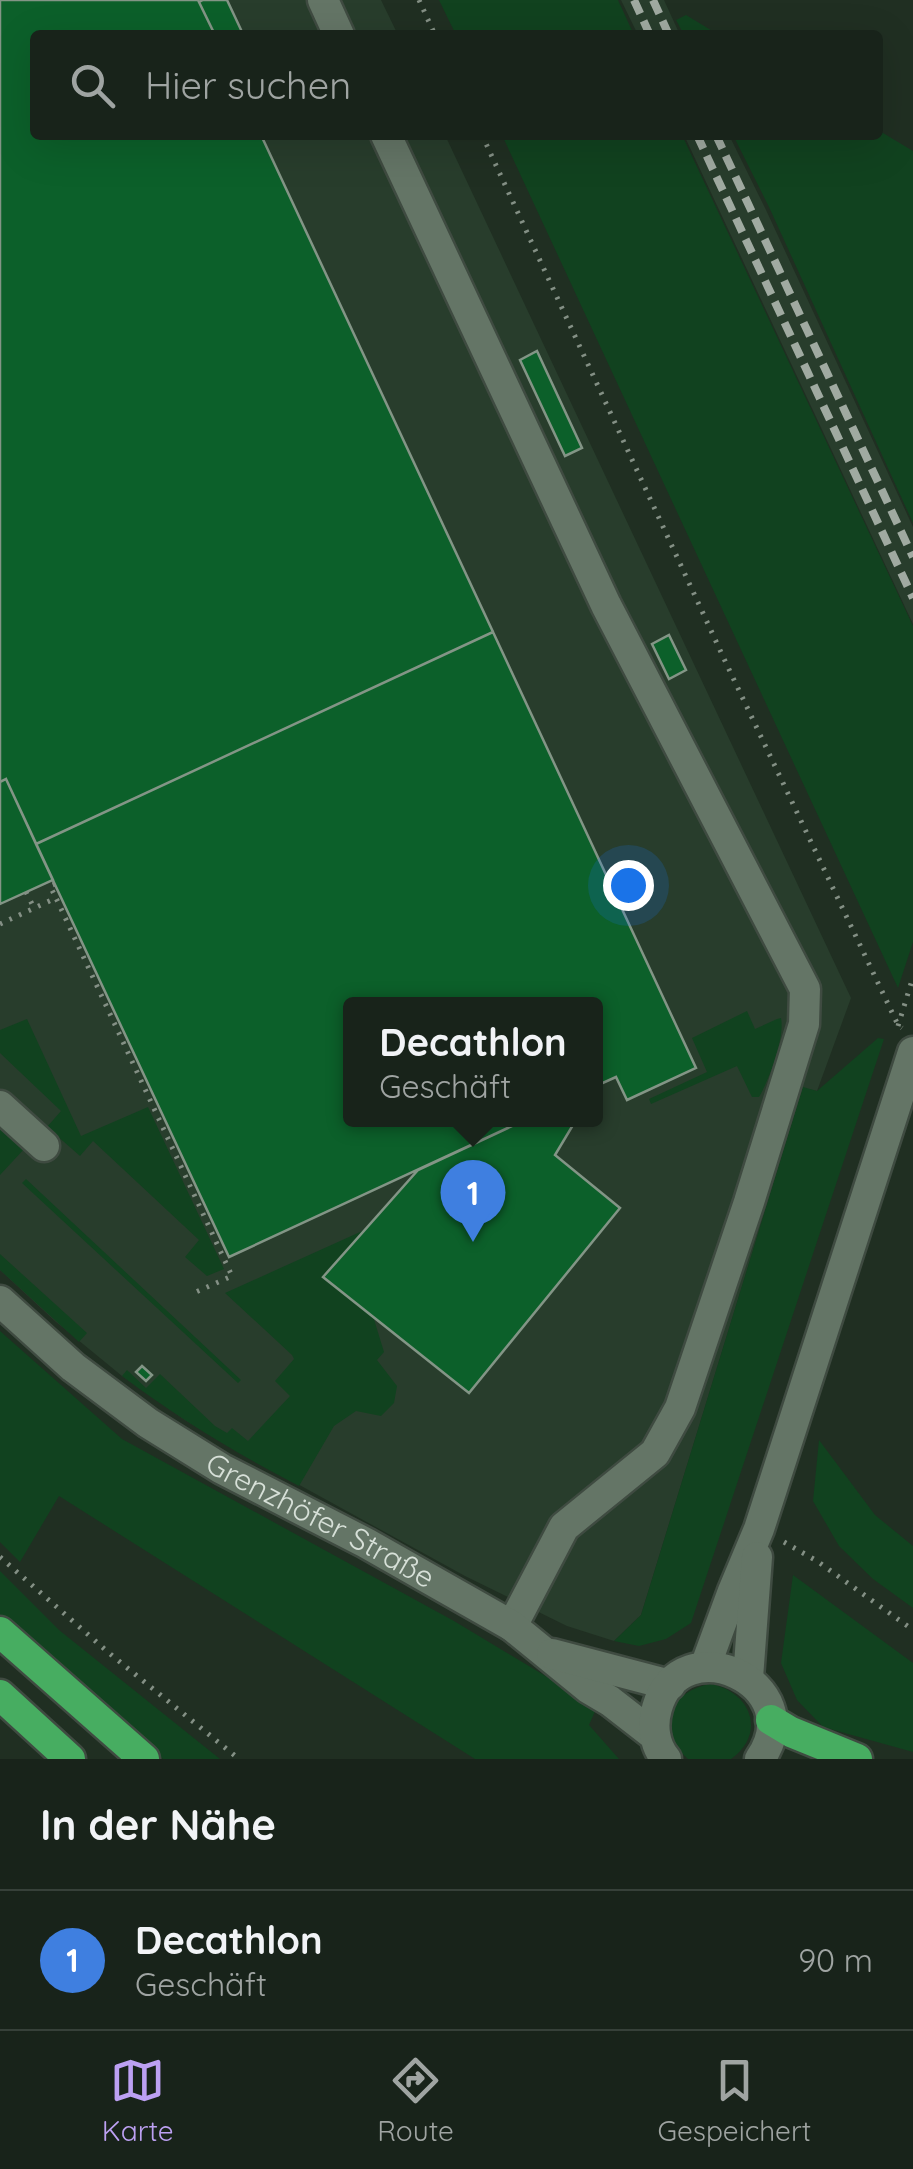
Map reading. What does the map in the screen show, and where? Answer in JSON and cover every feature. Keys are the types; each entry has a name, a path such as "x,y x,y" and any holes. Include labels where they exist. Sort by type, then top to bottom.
{"highway":[{"path":"0,1632 144,1759"},
{"path":"0,1695 70,1759"},
{"path":"771,1720 857,1759"}],"street":[{"path":"323,0 338,30"},
{"path":"388,140 606,605 805,988 800,1038 680,1408 654,1453 564,1527 512,1626"},
{"path":"705,1667 759,1529 913,1052"},
{"path":"0,1106 44,1146"},
{"name":"Grenzhöfer Straße","path":"0,1302 73,1367 148,1423 222,1469 366,1543 512,1626 544,1652 670,1685"},
{"path":"748,1678 759,1529"},
{"path":"544,1652 610,1701 661,1748"},
{"path":"661,1748 654,1718 670,1685 692,1670 720,1667 748,1678 767,1704 770,1736 760,1759"}],"path":[{"path":"419,0 433,30"},
{"path":"484,140 898,1026 913,1035"},
{"path":"55,884 50,886 232,1276 196,1292"},
{"path":"26,892 34,908"},
{"path":"0,924 56,898"},
{"path":"898,1026 913,976"},
{"path":"759,1529 818,1562 913,1630"},
{"path":"0,1556 239,1759"}],"shaded area":[{"path":"0,0 381,0 396,30 30,30 30,140 447,140 851,998 817,1091 803,1088 641,1615 614,1641 567,1626 465,1576 221,1442 122,1376 0,1270"},
{"path":"621,0 664,0 678,30 636,30"},
{"path":"686,140 731,140 766,210 913,527 913,624"}],"green space":[{"path":"439,0 618,0 632,30 454,30"},
{"path":"686,15 711,30 681,30 676,20"},
{"path":"883,133 913,151 913,523 736,140 883,140"},
{"path":"504,140 684,140 913,626 913,942 898,988"},
{"path":"747,1011 755,1029 781,1018 778,1047 759,1097 752,1097 737,1066 651,1104 649,1099 707,1072 692,1038"},
{"path":"27,1019 81,1136 148,1107 224,1269 207,1276 185,1257 199,1240 93,1141 80,1156 47,1127 61,1111 0,1053 0,1030"},
{"path":"878,1038 884,1039 691,1623 666,1639 639,1646 614,1641 641,1615 803,1087 817,1091"},
{"path":"0,1119 26,1147 0,1175"},
{"path":"26,1179 241,1380 238,1383 22,1183"},
{"path":"380,1223 365,1290 384,1352 377,1360 397,1386 394,1403 381,1416 356,1411 334,1426 299,1486 208,1435 122,1376 127,1370 146,1388 160,1374 215,1426 227,1433 232,1428 248,1441 290,1396 275,1381 294,1359 225,1293"},
{"path":"0,1254 87,1333 79,1342 0,1270"},
{"path":"0,1331 122,1439 454,1621 597,1707 589,1725 619,1759 475,1759 59,1496 20,1562 0,1542"},
{"path":"819,1440 875,1515 913,1546 913,1608 873,1579 839,1546 813,1501"},
{"path":"0,1571 59,1630 220,1759 163,1759 0,1619"},
{"path":"793,1575 913,1663 913,1752 823,1727 797,1700 781,1663"},
{"path":"711,1684 725,1688 744,1704 750,1715 749,1737 731,1759 688,1759 672,1736 671,1713 685,1694"}],"building":[{"path":"0,0 198,0 213,30 30,30 30,140 263,140 493,632 36,844 6,779 0,782"},
{"path":"227,0 241,30 213,30 199,2"},
{"path":"537,351 582,448 565,456 520,360"},
{"path":"493,632 696,1068 627,1100 616,1077 603,1083 603,997 343,997 343,1127 510,1127 229,1257 36,844"},
{"path":"669,635 686,670 669,679 652,644"},
{"path":"6,779 53,880 0,904 0,782"},
{"path":"510,1127 572,1127 555,1155 620,1208 469,1393 323,1277 418,1170"},
{"path":"142,1366 152,1375 146,1381 136,1372"}],"railway":[{"path":"634,0 648,30"},
{"path":"653,0 667,30"},
{"path":"699,140 913,598"},
{"path":"718,140 913,557"}],"place":[{"name":"Decathlon","path":"473,1242"}]}
